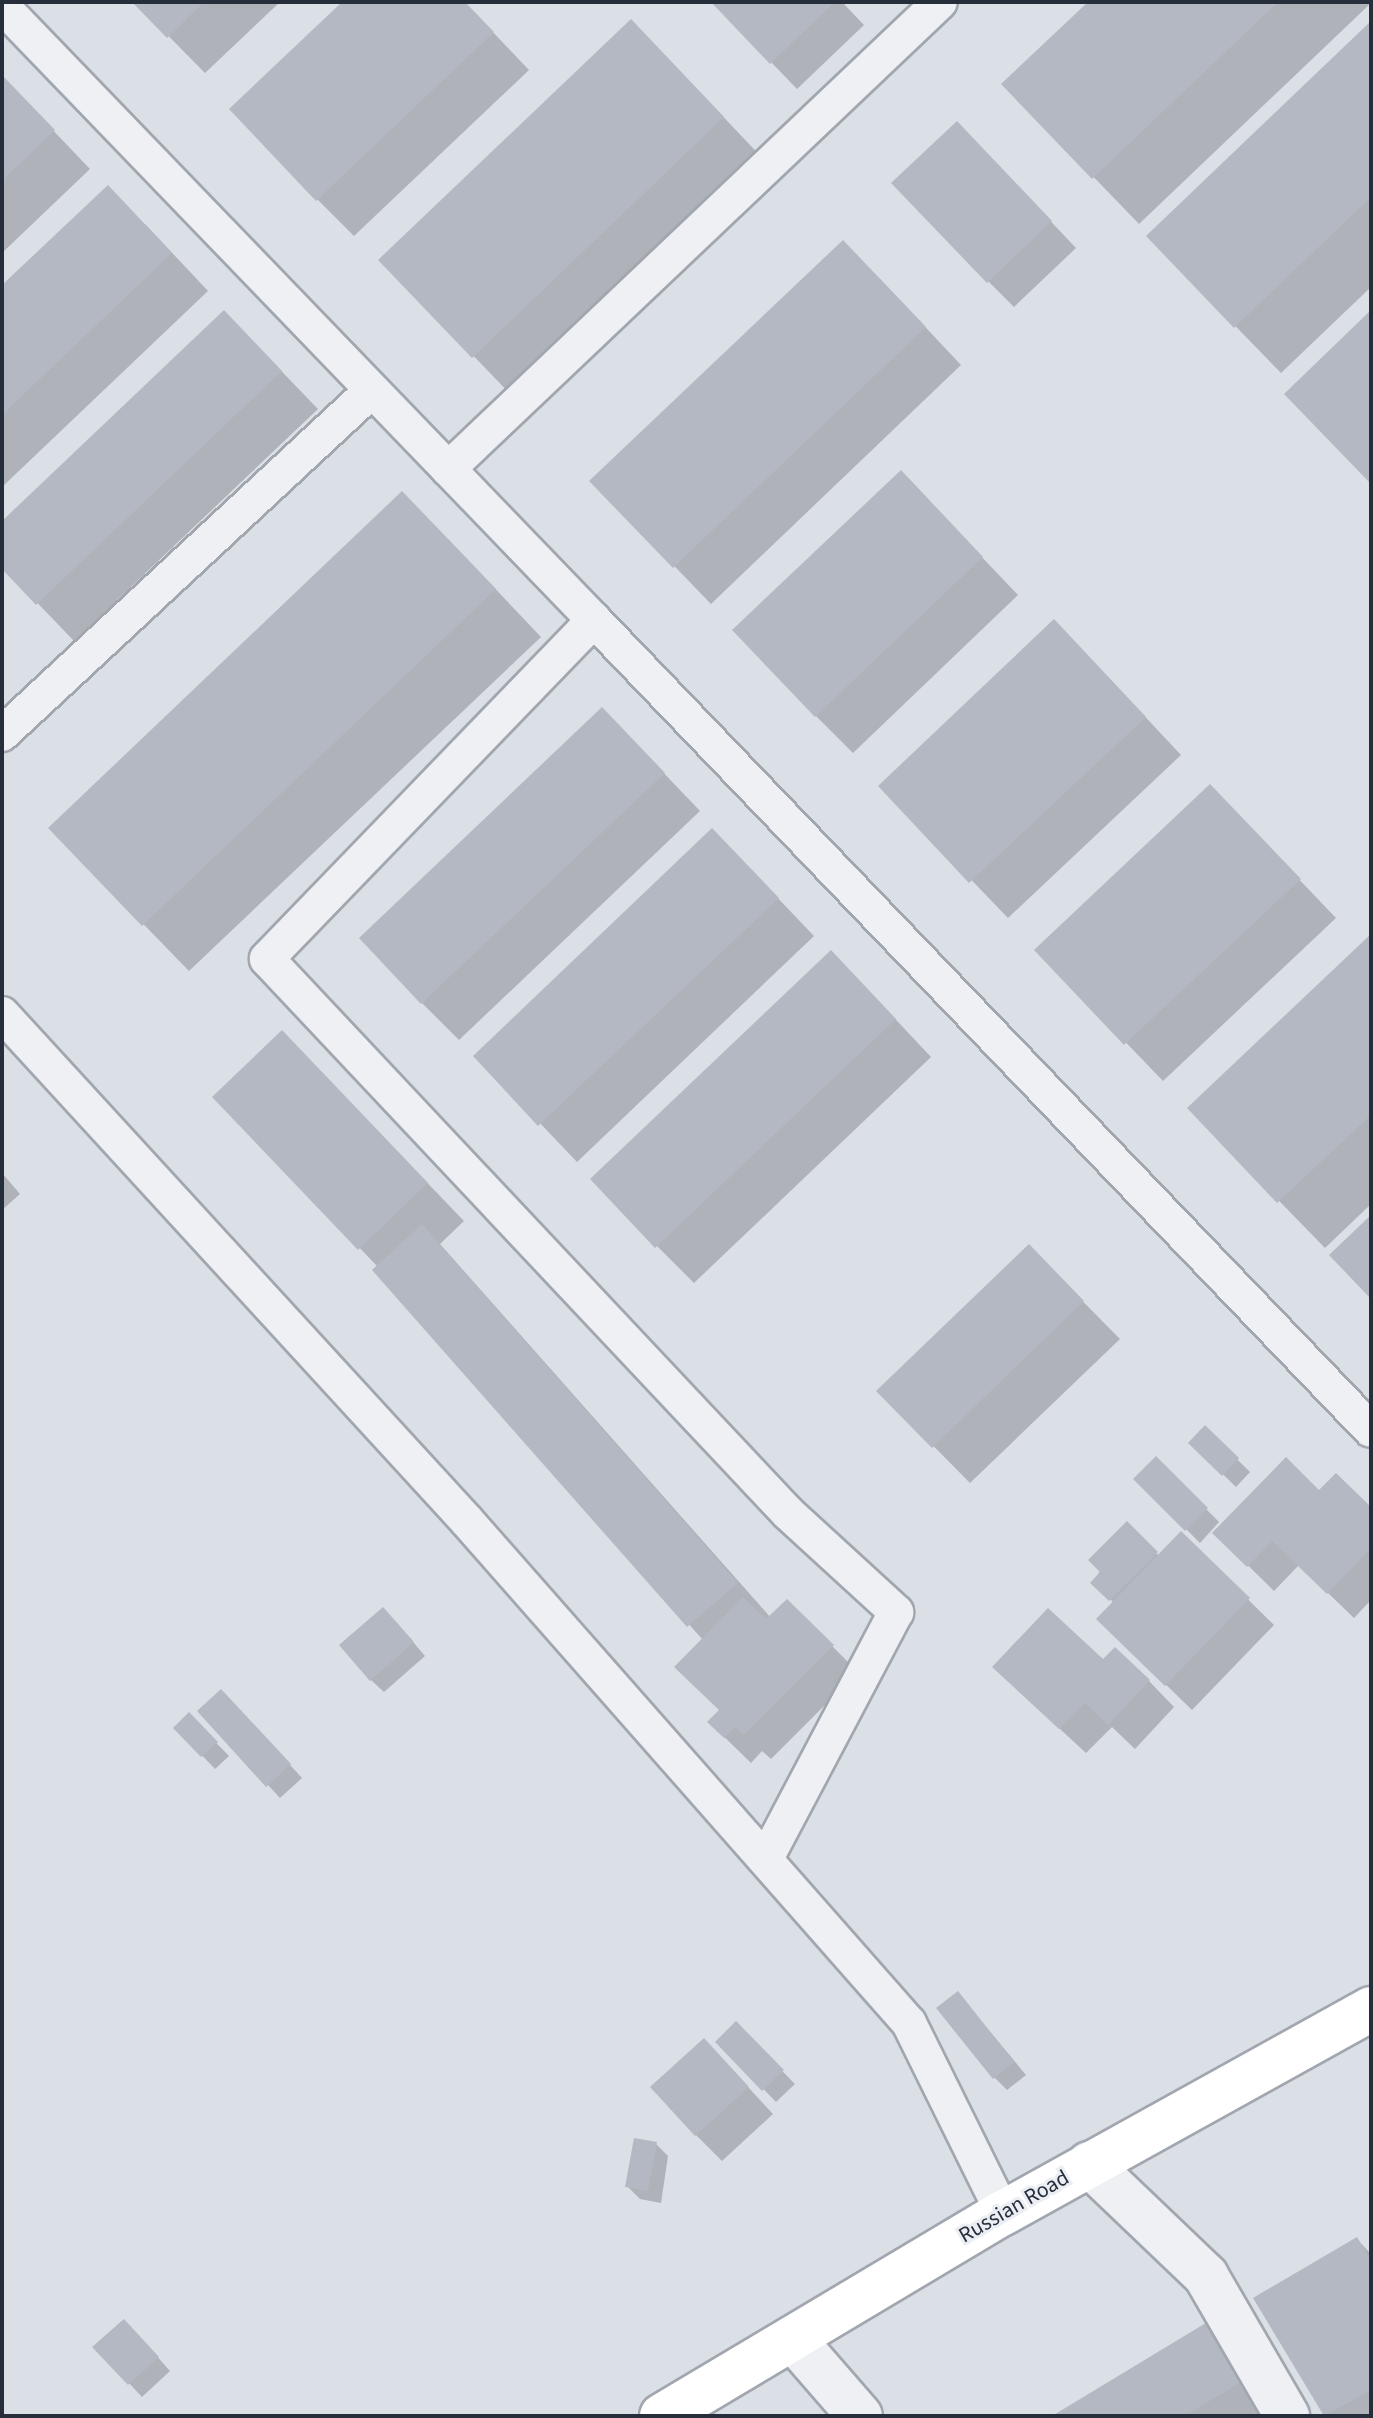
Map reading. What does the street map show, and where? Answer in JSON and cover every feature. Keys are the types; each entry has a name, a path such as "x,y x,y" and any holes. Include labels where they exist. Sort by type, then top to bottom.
{"main road":[{"name":"Russian Road","path":"662,2416 1003,2213 1371,2009"}],"street":[{"path":"1089,2164 1206,2276 1287,2416"},
{"path":"793,2339 860,2416"}],"lane":[{"path":"448,469 940,2"},
{"path":"2,6 1371,1430"},
{"path":"2,734 372,390"},
{"path":"594,620 267,959 788,1513 896,1612 765,1860"},
{"path":"2,1014 467,1521 909,2023 1003,2213"}],"building":[{"path":"132,2 204,2 167,38"},
{"path":"342,2 465,2 494,32 316,201 229,109"},
{"path":"711,2 835,2 770,64"},
{"path":"1088,2 1278,2 1092,179 1001,84"},
{"path":"631,19 724,117 472,358 378,260"},
{"path":"1371,21 1371,197 1234,328 1146,236"},
{"path":"2,75 55,130 2,181"},
{"path":"957,121 1052,221 987,283 891,183"},
{"path":"108,185 172,253 2,415 2,285"},
{"path":"843,240 926,327 673,568 589,481"},
{"path":"224,310 282,371 36,605 2,569 2,521"},
{"path":"1371,310 1371,484 1284,394"},
{"path":"901,470 983,557 815,717 732,630"},
{"path":"402,491 496,589 142,926 48,828"},
{"path":"1054,619 1146,717 969,883 878,786"},
{"path":"602,707 665,773 421,1004 359,938"},
{"path":"1210,784 1301,879 1124,1045 1034,950"},
{"path":"712,828 779,898 538,1126 473,1056"},
{"path":"1371,934 1371,1115 1277,1203 1187,1108"},
{"path":"831,950 896,1019 655,1248 590,1179"},
{"path":"282,1030 428,1183 358,1250 212,1097"},
{"path":"1371,1215 1371,1299 1329,1255"},
{"path":"422,1224 738,1583 687,1627 372,1270"},
{"path":"1029,1244 1084,1301 932,1448 876,1391"},
{"path":"1205,1425 1239,1458 1222,1476 1188,1443"},
{"path":"1156,1456 1208,1508 1185,1531 1133,1479"},
{"path":"1286,1457 1319,1490 1336,1473 1371,1507 1371,1548 1327,1594 1272,1541 1247,1567 1212,1533"},
{"path":"1127,1521 1158,1552 1109,1601 1090,1583 1100,1572 1088,1560"},
{"path":"1181,1531 1250,1598 1165,1686 1096,1619"},
{"path":"743,1597 766,1619 787,1599 834,1645 744,1735 735,1727 724,1738 707,1722 719,1710 674,1667"},
{"path":"383,1607 414,1642 370,1681 339,1645"},
{"path":"1048,1608 1103,1659 1115,1647 1150,1680 1108,1725 1085,1703 1059,1729 992,1667"},
{"path":"221,1689 291,1764 266,1787 197,1711"},
{"path":"189,1712 218,1742 201,1757 173,1728"},
{"path":"958,1991 1014,2062 993,2079 936,2008"},
{"path":"736,2021 784,2070 762,2091 715,2042"},
{"path":"704,2038 749,2087 695,2136 650,2087"},
{"path":"634,2138 657,2142 648,2191 625,2187"},
{"path":"1357,2237 1371,2261 1371,2390 1324,2416 1253,2298"},
{"path":"1224,2312 1259,2371 1185,2416 1052,2416"},
{"path":"124,2319 159,2357 128,2385 92,2347"}]}
